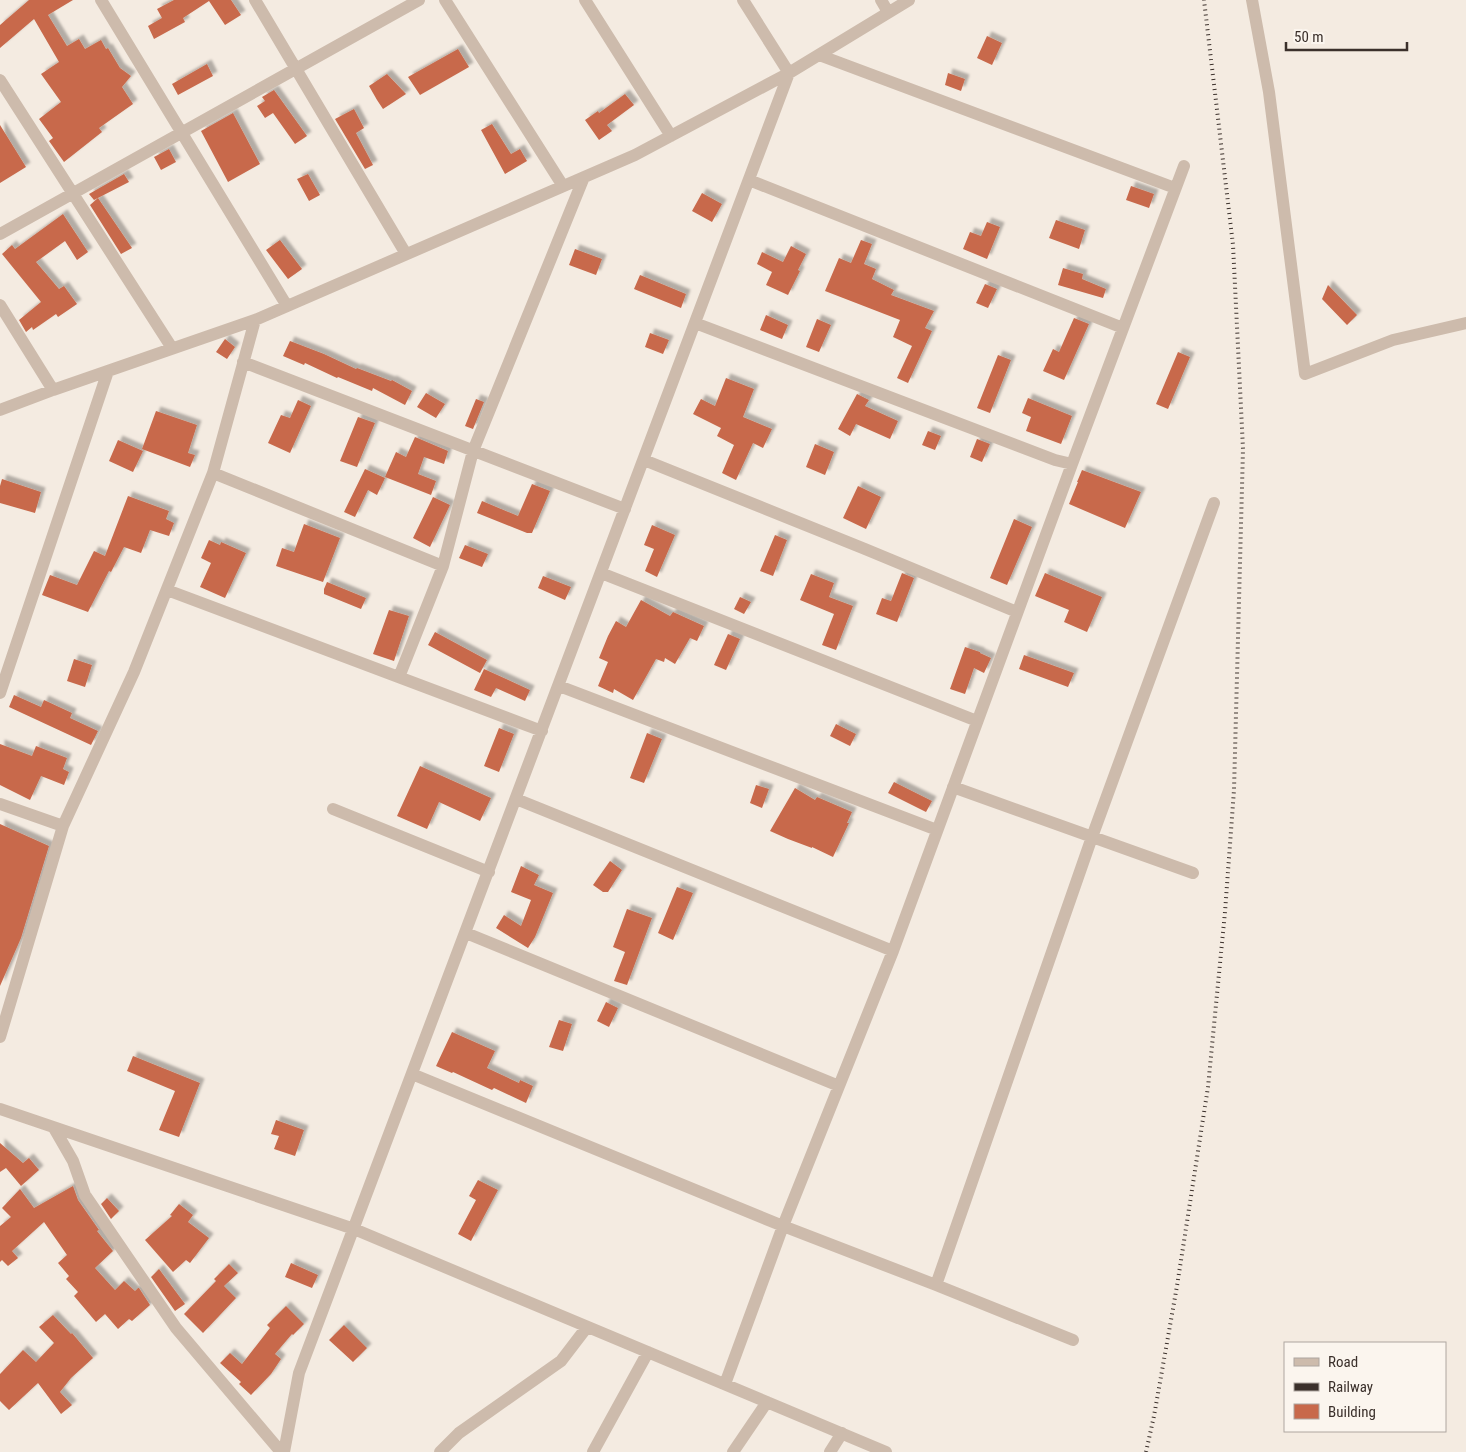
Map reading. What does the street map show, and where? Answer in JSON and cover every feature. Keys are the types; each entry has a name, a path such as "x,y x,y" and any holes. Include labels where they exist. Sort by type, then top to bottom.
{"street":[{"path":"101,0 287,306"},
{"path":"255,0 406,254"},
{"path":"0,234 419,0"},
{"path":"445,0 563,186"},
{"path":"585,0 671,136"},
{"path":"743,0 789,73"},
{"path":"881,0 888,12"},
{"path":"0,410 254,320 635,155 789,73 909,0"},
{"path":"1252,0 1269,92 1305,374 1393,340 1466,324"},
{"path":"819,55 1176,188"},
{"path":"283,1452 299,1373 789,73"},
{"path":"0,80 172,348"},
{"path":"725,1384 783,1226 893,951 1017,612 1184,166"},
{"path":"399,677 443,566 473,451 584,177"},
{"path":"749,180 1123,328"},
{"path":"0,305 54,390"},
{"path":"0,1037 63,826 134,672 213,473 254,320"},
{"path":"695,323 1055,460 1072,464"},
{"path":"243,362 625,509"},
{"path":"0,694 108,371"},
{"path":"644,460 1017,612"},
{"path":"213,473 443,566"},
{"path":"936,1284 1092,837 1214,503"},
{"path":"601,573 977,722"},
{"path":"167,590 542,731"},
{"path":"559,686 937,830"},
{"path":"953,787 1193,873"},
{"path":"516,799 893,951"},
{"path":"0,804 63,826"},
{"path":"333,809 489,872"},
{"path":"466,933 839,1086"},
{"path":"412,1074 783,1226 936,1284 1073,1340"},
{"path":"0,1109 354,1229 886,1452"},
{"path":"54,1128 72,1160 85,1195 176,1328 283,1452"},
{"path":"440,1452 459,1433 561,1361 587,1327"},
{"path":"593,1452 648,1352"},
{"path":"733,1452 767,1402"},
{"path":"830,1452 842,1434"}],"building":[{"path":"29,0 73,0 48,15 67,46 79,39 85,49 101,40 120,68 131,76 122,87 133,104 99,128 102,132 64,162 49,141 53,138 39,119 61,102 41,74 59,62 34,19 0,48 0,25"},
{"path":"174,0 231,0 241,15 225,25 209,1 183,18 185,22 154,39 148,26 162,18 157,9"},
{"path":"987,36 1002,43 992,65 977,58"},
{"path":"458,49 469,67 420,95 408,77"},
{"path":"207,64 213,76 178,95 172,84"},
{"path":"948,73 965,79 961,91 945,85"},
{"path":"387,74 406,94 383,109 369,86"},
{"path":"274,90 307,136 295,144 273,113 265,118 257,106 265,101 262,97"},
{"path":"625,94 634,105 607,125 612,131 599,140 585,120 598,111 599,113"},
{"path":"354,109 364,128 356,133 373,165 365,169 335,119"},
{"path":"233,113 260,164 228,182 201,131"},
{"path":"492,124 511,154 520,149 527,161 505,174 481,130"},
{"path":"0,125 26,167 0,183"},
{"path":"169,149 176,162 161,170 154,157"},
{"path":"124,174 129,182 94,200 89,194"},
{"path":"308,174 320,195 309,201 297,179"},
{"path":"1131,186 1154,194 1149,208 1126,200"},
{"path":"702,193 722,204 712,222 692,211"},
{"path":"98,198 132,248 121,254 90,205"},
{"path":"63,214 88,252 77,260 65,241 36,262 59,289 64,286 77,304 58,317 56,314 33,330 32,327 26,332 19,320 41,302 2,254 12,245 15,249"},
{"path":"1056,220 1085,230 1079,249 1049,238"},
{"path":"987,222 1000,227 987,259 963,249 970,232 981,236"},
{"path":"280,240 302,269 288,279 266,250"},
{"path":"861,240 872,244 864,264 876,269 872,279 894,290 891,295 934,311 925,328 932,331 908,383 897,378 912,346 893,337 900,320 825,291 839,258 851,263"},
{"path":"791,246 806,254 788,295 766,285 772,272 757,264 762,252 783,262"},
{"path":"575,249 602,259 596,275 569,265"},
{"path":"1063,268 1083,274 1082,279 1106,289 1103,298 1058,285"},
{"path":"640,275 686,294 681,308 634,289"},
{"path":"985,284 997,289 988,308 976,303"},
{"path":"1328,285 1357,315 1347,325 1322,299"},
{"path":"766,315 788,325 782,339 760,330"},
{"path":"1074,318 1089,324 1064,380 1043,371 1053,349 1059,352"},
{"path":"817,319 831,325 819,352 806,347"},
{"path":"650,333 669,340 663,354 645,347"},
{"path":"225,339 235,347 227,359 216,352"},
{"path":"290,341 356,369 392,380 412,391 405,405 373,388 372,391 337,378 305,363 304,365 283,356"},
{"path":"1178,352 1190,357 1168,409 1156,404"},
{"path":"998,355 1011,360 990,413 977,408"},
{"path":"726,378 754,389 743,417 772,429 763,448 753,443 736,480 722,473 734,445 717,436 721,428 693,414 701,399 715,406"},
{"path":"426,393 445,404 436,418 417,407"},
{"path":"857,394 869,400 865,406 898,421 890,439 856,424 850,436 838,429"},
{"path":"1028,398 1072,416 1061,444 1026,431 1031,417 1022,413"},
{"path":"476,399 484,402 473,429 465,426"},
{"path":"298,400 311,406 290,453 268,443 281,415 290,418"},
{"path":"156,411 197,425 188,453 195,455 190,467 142,449"},
{"path":"358,417 375,423 357,467 340,461"},
{"path":"928,431 941,436 935,450 922,445"},
{"path":"415,437 448,451 444,464 424,457 418,474 436,481 431,495 385,477 396,452 406,457"},
{"path":"977,439 990,444 982,462 970,457"},
{"path":"118,440 143,451 133,472 109,461"},
{"path":"815,444 834,452 825,475 806,467"},
{"path":"365,469 385,478 377,495 368,490 355,517 344,512"},
{"path":"1082,470 1141,492 1125,528 1069,504"},
{"path":"2,479 41,492 35,513 0,503"},
{"path":"532,484 550,491 532,533 527,533 477,513 482,501 518,516"},
{"path":"858,486 881,497 866,529 843,518"},
{"path":"128,496 169,511 166,519 174,523 169,536 150,530 141,553 124,547 88,612 42,595 50,575 77,585 94,551 105,556"},
{"path":"433,497 450,505 430,547 413,538"},
{"path":"1014,519 1032,527 1007,585 990,578"},
{"path":"304,524 340,538 323,582 276,566 282,548 294,552"},
{"path":"652,525 675,535 657,577 645,571 654,549 644,545"},
{"path":"775,535 787,540 773,576 760,571"},
{"path":"209,540 220,545 221,542 246,553 225,598 200,587 211,563 201,558"},
{"path":"465,545 488,554 482,567 459,558"},
{"path":"902,573 914,578 897,622 876,614 882,598 891,601"},
{"path":"1045,573 1102,597 1087,632 1064,622 1069,610 1035,596"},
{"path":"811,574 834,583 829,597 853,606 836,650 822,645 834,614 800,600"},
{"path":"543,576 571,587 565,600 538,588"},
{"path":"327,582 366,598 361,609 324,594"},
{"path":"740,597 751,602 744,614 734,609"},
{"path":"641,600 670,616 673,612 704,626 697,641 690,638 675,664 665,658 664,662 656,659 633,700 614,689 613,693 598,686 608,662 599,658 616,621 626,627"},
{"path":"389,610 409,616 394,661 373,654"},
{"path":"435,632 487,660 480,673 428,645"},
{"path":"728,634 740,639 726,670 714,665"},
{"path":"965,647 991,658 984,673 974,668 965,694 950,689"},
{"path":"1024,655 1074,673 1068,687 1019,669"},
{"path":"74,659 92,665 85,687 67,681"},
{"path":"484,669 530,690 525,701 496,688 491,697 474,690"},
{"path":"14,695 41,707 44,700 72,713 70,718 98,731 91,745 9,707"},
{"path":"836,724 856,734 850,746 830,736"},
{"path":"499,728 514,734 499,772 484,766"},
{"path":"647,733 662,739 644,783 630,778"},
{"path":"0,744 32,756 36,746 67,758 63,769 69,772 64,785 41,776 30,800 0,785"},
{"path":"420,766 491,798 480,821 439,802 427,829 397,816"},
{"path":"894,782 932,801 926,812 888,793"},
{"path":"756,785 769,789 762,808 750,803"},
{"path":"795,788 815,800 817,797 852,812 847,823 849,823 833,857 770,831"},
{"path":"0,824 49,846 21,938 0,986"},
{"path":"610,861 622,870 608,892 603,892 593,885"},
{"path":"521,866 539,875 534,885 553,893 535,937 528,948 496,928 504,915 521,926 531,900 511,892"},
{"path":"677,887 693,893 673,940 658,933"},
{"path":"627,909 652,918 627,985 614,981 625,952 613,947"},
{"path":"606,1002 618,1008 609,1027 597,1021"},
{"path":"559,1020 572,1024 563,1051 549,1047"},
{"path":"452,1032 495,1051 487,1068 519,1083 520,1080 533,1086 526,1103 494,1088 492,1090 436,1066"},
{"path":"133,1056 200,1083 179,1137 159,1130 175,1091 127,1071"},
{"path":"276,1120 304,1130 295,1156 274,1149 279,1136 271,1134"},
{"path":"0,1143 23,1163 29,1158 39,1170 21,1186 6,1168 0,1172"},
{"path":"478,1180 498,1190 471,1241 458,1234 476,1200 469,1196"},
{"path":"73,1186 78,1200 99,1230 97,1231 113,1251 95,1268 115,1290 124,1281 135,1291 139,1288 150,1305 132,1321 129,1319 118,1329 105,1314 96,1322 74,1296 78,1292 66,1279 69,1276 58,1263 67,1255 44,1222 12,1251 18,1258 8,1266 2,1260 0,1262 0,1226 11,1217 2,1208 20,1189 34,1208"},
{"path":"107,1198 119,1211 111,1219 101,1204"},
{"path":"179,1204 193,1215 188,1222 209,1238 190,1263 186,1260 173,1272 145,1240 172,1216 170,1215"},
{"path":"291,1263 318,1275 312,1288 285,1277"},
{"path":"229,1264 238,1273 224,1286 236,1298 203,1333 184,1314 216,1281 214,1279"},
{"path":"159,1269 185,1304 175,1311 151,1277"},
{"path":"286,1306 304,1324 292,1334 275,1354 281,1359 271,1374 251,1395 239,1384 241,1382 220,1363 230,1353 242,1364 270,1328 267,1325"},
{"path":"53,1315 72,1333 93,1358 71,1378 60,1392 72,1405 61,1414 38,1383 9,1410 0,1401 0,1374 23,1350 36,1362 54,1343 39,1327"},
{"path":"344,1325 367,1348 353,1362 329,1340"}],"railway":[{"path":"1146,1452 1177,1286 1208,1087 1225,912 1234,790 1243,449 1233,245 1204,0"}]}
